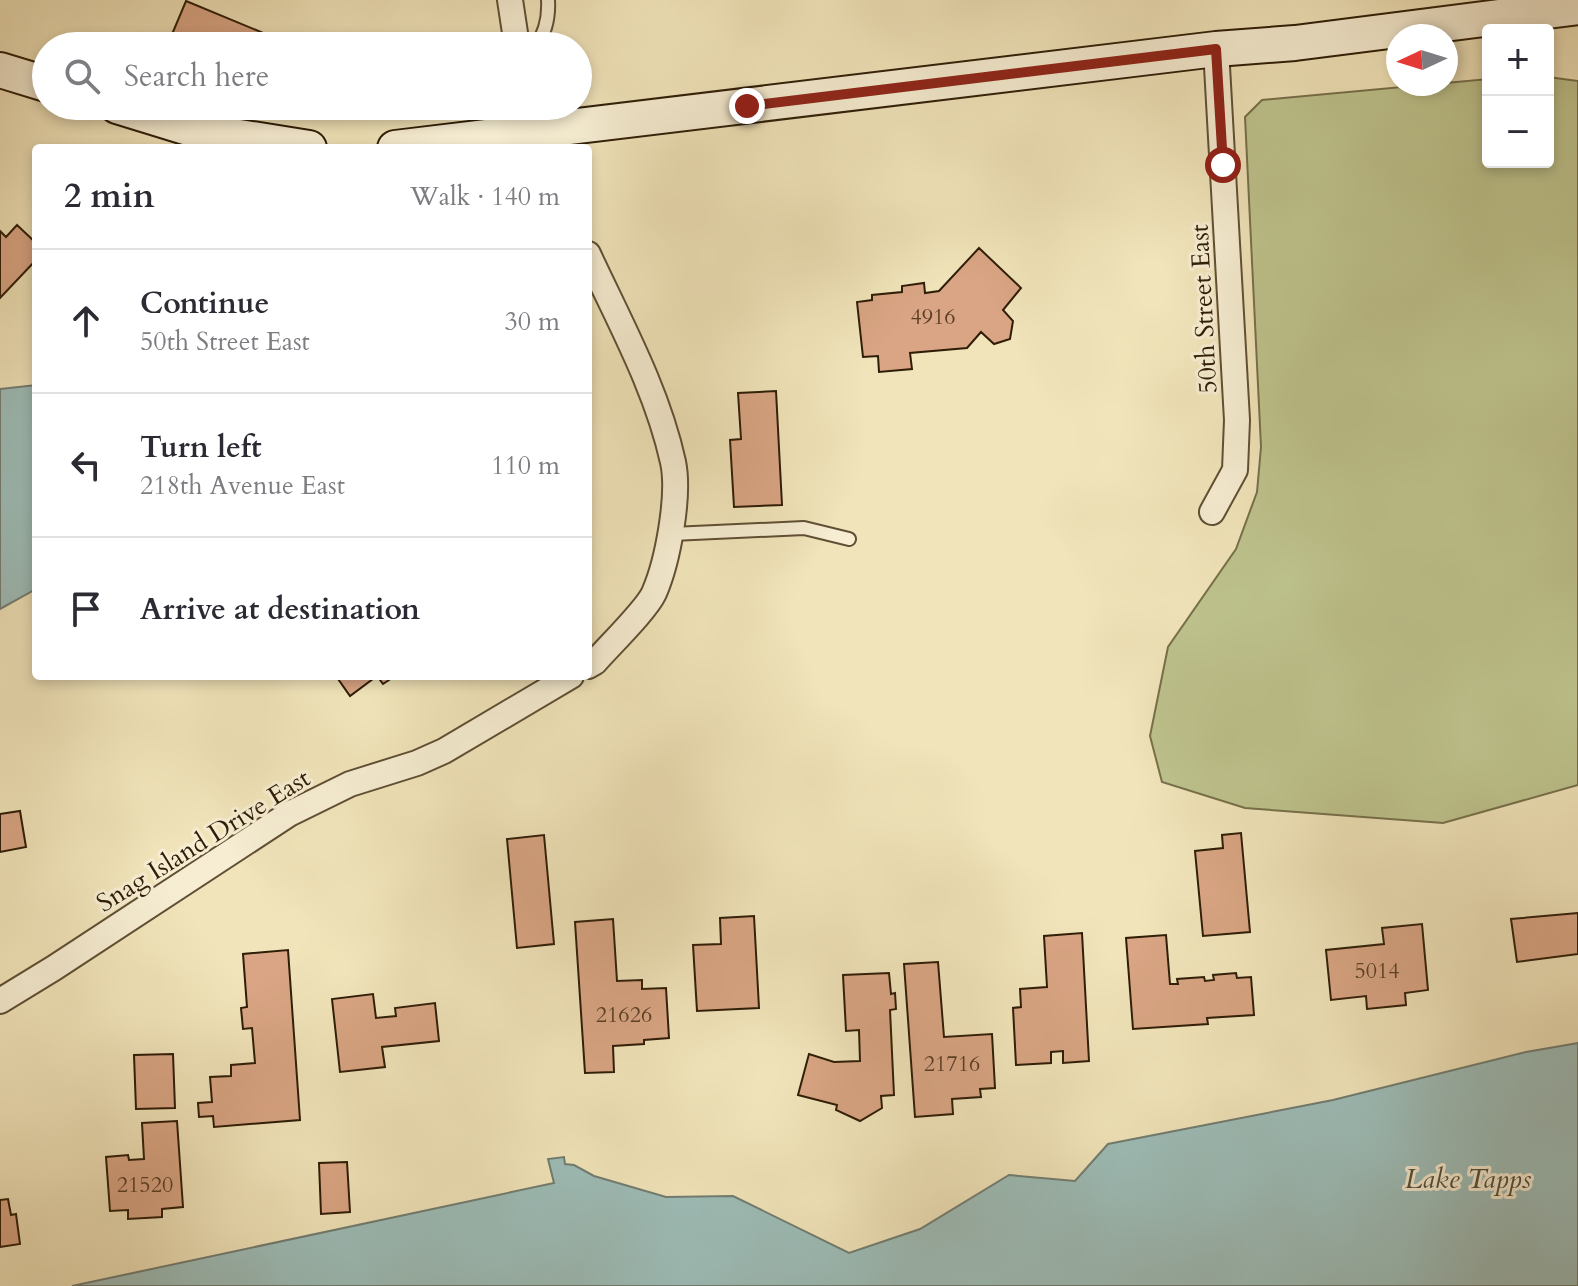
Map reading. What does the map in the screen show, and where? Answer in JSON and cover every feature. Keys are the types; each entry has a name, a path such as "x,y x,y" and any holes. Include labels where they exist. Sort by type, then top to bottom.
{"street":[{"path":"510,0 515,32"},
{"path":"423,144 529,129 1216,49 1295,43 1578,7"},
{"name":"50th Street East","path":"1212,512 1235,470 1237,420 1216,49"},
{"path":"0,70 32,80"},
{"path":"162,120 195,130 284,144"},
{"path":"592,263 633,350 658,412 674,465 672,534 654,595 592,664"},
{"name":"Snag Island Drive East","path":"0,1001 289,814 350,784 444,751 564,680"}],"lane":[{"path":"543,32 549,15 548,0"},
{"path":"672,534 804,528 849,539"}],"green space":[{"path":"1554,78 1578,81 1578,785 1443,823 1245,808 1162,782 1150,736 1168,647 1236,549 1257,492 1261,447 1245,117 1262,100 1386,88 1386,96 1458,96 1458,82 1482,80 1482,168 1554,168"}],"water":[{"path":"32,385 32,591 0,609 0,389"},
{"name":"Lake Tapps","path":"1578,1043 1578,1286 72,1286 554,1183 548,1159 564,1157 565,1164 574,1165 594,1176 666,1197 733,1196 849,1253 920,1229 1009,1175 1075,1181 1108,1144 1333,1100 1526,1052"}],"building":[{"path":"186,1 261,32 173,32"},
{"path":"17,225 32,239 32,264 0,298 0,231 6,237"},
{"path":"979,248 1021,288 1003,310 1013,321 1010,339 994,344 981,332 967,348 910,353 912,369 879,372 878,356 863,357 857,302 872,300 872,295 902,292 902,286 924,283 925,293 939,291"},
{"path":"776,391 782,505 734,507 730,440 741,439 738,393"},
{"path":"339,680 372,680 350,696"},
{"path":"20,811 26,847 0,852 0,814"},
{"path":"1241,833 1250,932 1203,936 1195,851 1223,848 1222,835"},
{"path":"544,835 554,944 517,948 507,839"},
{"path":"1578,913 1578,954 1517,962 1511,919"},
{"path":"754,916 759,1008 697,1011 693,945 721,944 720,918"},
{"path":"613,919 617,981 642,980 642,989 666,988 669,1038 644,1040 644,1044 613,1046 614,1072 585,1073 575,922"},
{"path":"1422,924 1428,990 1405,993 1406,1005 1367,1009 1366,996 1331,1000 1326,950 1384,944 1382,928"},
{"path":"1082,933 1089,1061 1063,1063 1063,1051 1051,1052 1051,1063 1016,1065 1013,1008 1021,1007 1020,989 1047,987 1044,936"},
{"path":"1166,935 1170,984 1178,984 1177,979 1204,977 1205,981 1214,980 1213,975 1236,973 1237,978 1251,977 1254,1015 1207,1018 1208,1024 1133,1029 1126,938"},
{"path":"288,950 300,1120 214,1127 213,1116 199,1117 198,1103 212,1102 210,1077 231,1076 231,1065 255,1063 252,1028 243,1029 241,1008 247,1007 243,954"},
{"path":"938,962 944,1037 992,1034 995,1088 980,1089 981,1097 952,1099 953,1114 915,1117 904,964"},
{"path":"889,973 896,1009 890,1010 894,1095 881,1096 882,1108 860,1121 836,1110 837,1105 798,1095 809,1054 834,1062 860,1061 859,1030 846,1031 843,975"},
{"path":"373,994 376,1018 396,1016 395,1008 435,1003 439,1041 382,1047 385,1067 340,1072 332,999"},
{"path":"173,1054 175,1108 136,1109 134,1055"},
{"path":"177,1121 183,1207 162,1209 162,1217 128,1219 128,1210 110,1211 106,1157 128,1155 129,1160 144,1159 142,1123"},
{"path":"347,1162 350,1212 321,1214 319,1163"},
{"path":"8,1199 11,1215 16,1214 20,1244 0,1247 0,1200"}],"route":[{"path":"747,106 1216,49 1223,165"}]}
